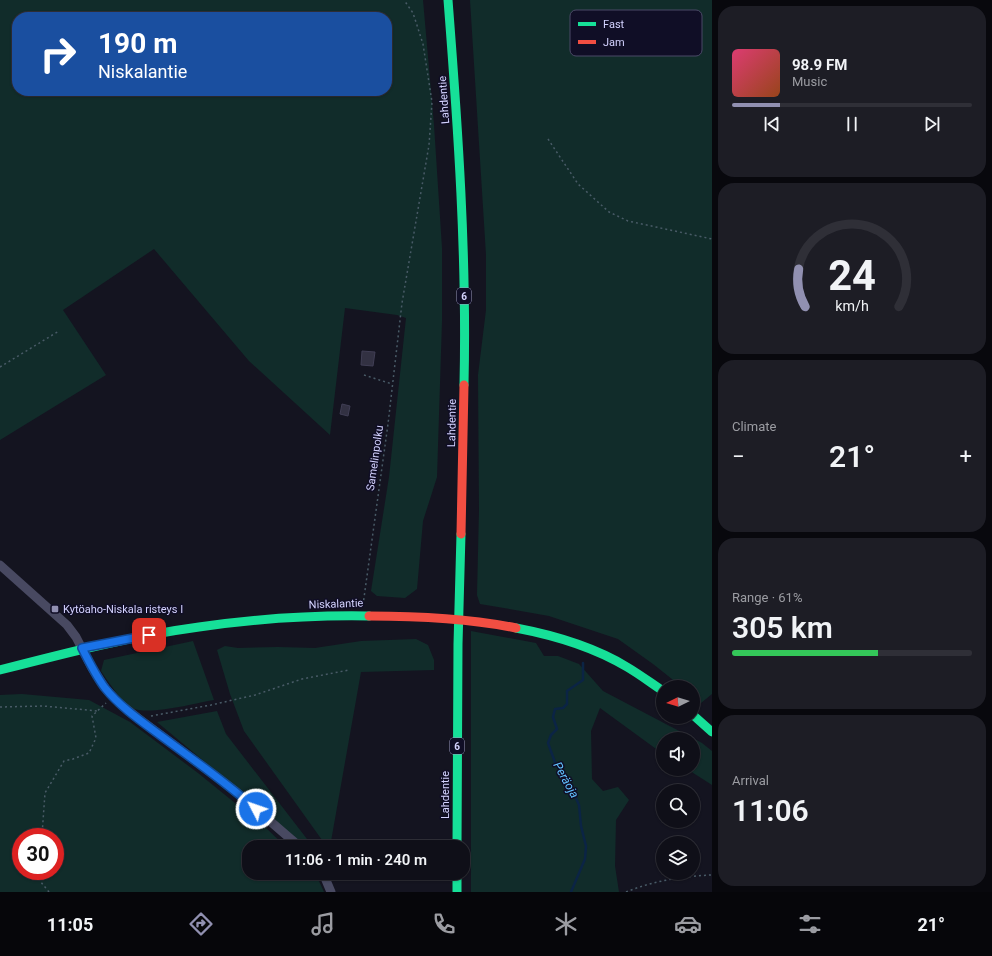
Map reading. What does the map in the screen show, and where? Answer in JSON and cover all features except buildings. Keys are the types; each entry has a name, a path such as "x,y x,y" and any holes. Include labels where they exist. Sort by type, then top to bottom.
{"main road":[{"name":"Lahdentie","path":"448,0 458,134 464,260 466,355 458,644 457,840"},
{"name":"Niskalantie","path":"0,670 82,648 162,632 256,620 361,615 445,618 494,623 518,628 578,645 608,657 656,686"},
{"path":"700,721 712,732"},
{"path":"457,880 457,892"}],"street":[{"path":"0,565 67,625 76,637 92,668 105,688 113,696 138,718 234,790 292,840"},
{"path":"326,880 331,892"}],"path":[{"name":"Samelinpolku","path":"361,615 388,424 402,303 429,145 432,102 423,44 413,13 404,0"},
{"path":"548,140 578,184 609,212 628,221 712,239"},
{"path":"0,367 59,331"},
{"path":"364,375 392,384"},
{"path":"138,718 211,705 255,695 302,679 349,670"},
{"path":"42,828 44,793 64,761 89,753 96,738 92,716 113,696"},
{"path":"0,707 43,706 98,711"},
{"path":"626,892 656,883 697,875 712,874"},
{"path":"39,880 49,892"}],"green space":[{"path":"0,0 423,0 434,125 442,248 442,321 437,477 423,521 417,589 405,598 377,596 371,591 389,477 406,318 397,315 345,308 330,435 249,361 154,249 63,310 106,375 0,440"},
{"path":"470,0 712,0 712,694 701,703 700,680 673,680 618,639 549,616 480,604 477,595 479,510 478,375 486,310 486,255"},
{"path":"471,631 536,643 544,656 558,656 579,664 603,691 656,719 656,724 666,724 681,732 656,732 656,749 600,708 591,731 592,779 603,791 618,787 629,800 616,820 615,866 619,892 471,892"},
{"path":"416,639 428,645 434,660 434,670 361,672 331,840 322,840 244,731 230,694 217,650 225,646 238,648 315,648 361,641"},
{"path":"193,641 214,700 160,710 139,710 128,706 124,702 101,671 104,660"},
{"path":"22,694 89,700 130,722 198,773 279,840 242,840 242,880 318,880 324,892 0,892 0,695"},
{"path":"217,711 226,734 306,840 298,840 157,722"},
{"path":"700,742 712,751 712,785 698,776 700,776"}],"waterway":[{"name":"Peräoja","path":"571,892 585,859 586,846 581,826 579,805 566,776 556,765 548,743 551,735 557,729 553,717 555,709 563,708 567,704 567,691 583,680 583,663"}],"traffic: fast":[{"path":"448,0 461,192 465,337 464,385"},
{"path":"457,840 458,644 461,534"},
{"path":"0,670 124,640 199,627 284,618 369,616"},
{"path":"516,628 559,638 601,653 632,670 656,686"},
{"path":"700,721 712,732"},
{"path":"457,880 457,892"}],"traffic: jam":[{"path":"461,534 464,385"},
{"path":"369,616 442,618 516,628"}],"place":[{"name":"Kytöaho-Niskala risteys I","path":"55,609"}],"route":[{"path":"149,635 82,648 92,668 105,688 119,703 234,790 256,809"}]}
